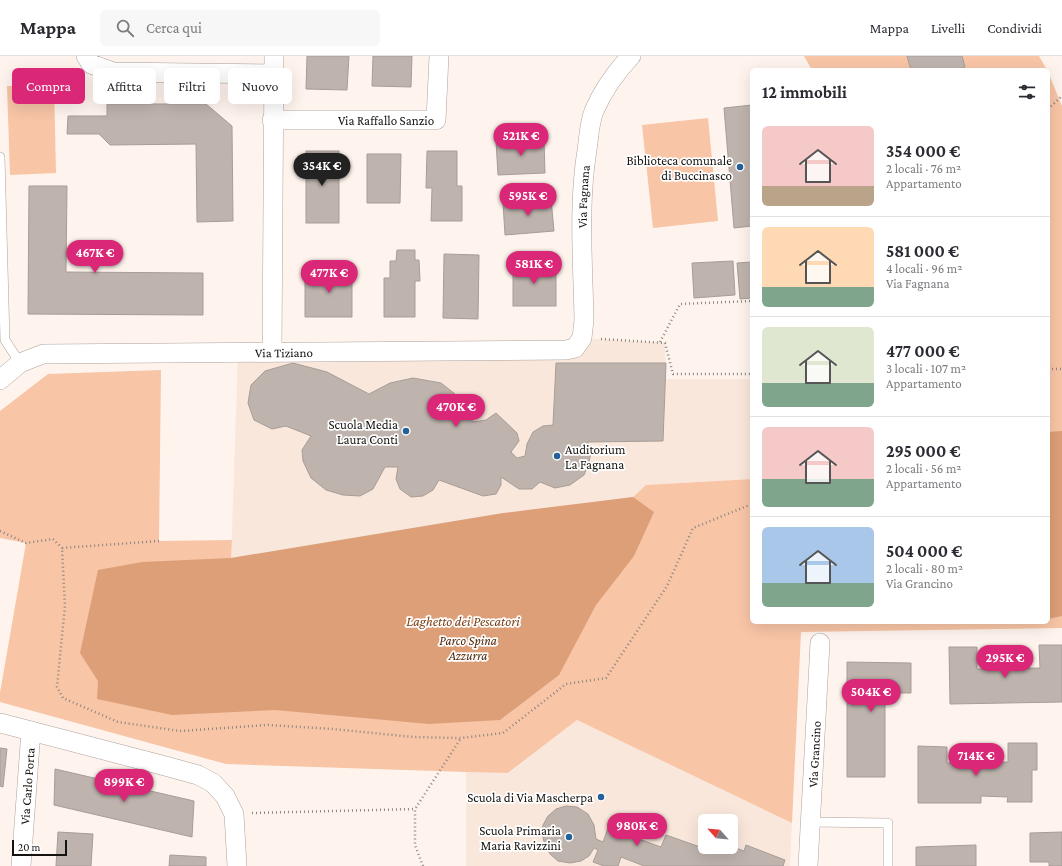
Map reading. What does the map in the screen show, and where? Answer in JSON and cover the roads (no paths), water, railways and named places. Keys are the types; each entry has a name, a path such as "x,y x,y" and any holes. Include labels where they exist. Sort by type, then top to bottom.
{"street":[{"path":"86,56 91,64 113,72 274,65 272,120 272,352"},
{"name":"Via Raffallo Sanzio","path":"272,120 436,120 439,56"},
{"name":"Via Fagnana","path":"579,343 584,320 583,169 589,130 602,93 631,56"},
{"name":"Via Tiziano","path":"0,380 20,363 43,354 566,350 579,343"},
{"name":"Via Grancino","path":"808,866 820,642"},
{"path":"0,723 198,775 213,783 221,791 234,814 237,866"},
{"name":"Via Carlo Porta","path":"21,866 31,731"}],"lane":[{"path":"0,157 5,340 20,363"},
{"path":"811,822 888,824 888,866"}],"water":[{"path":"1062,431 1062,616 1050,619 1050,432"},
{"name":"Laghetto dei Pescatori","path":"633,497 654,512 634,556 596,605 559,675 500,720 429,724 275,710 172,715 97,699 98,681 80,653 98,570 142,562 231,558 503,513"}],"place":[{"name":"Biblioteca comunale di Buccinasco","path":"740,167"},
{"name":"Scuola Media Laura Conti","path":"406,431"},
{"name":"Auditorium La Fagnana","path":"557,456"},
{"name":"Scuola di Via Mascherpa","path":"601,797"},
{"name":"Scuola Primaria Maria Ravizzini","path":"569,837"}],"park label":[{"name":"Parco Spina Azzurra","path":"468,648"}]}
